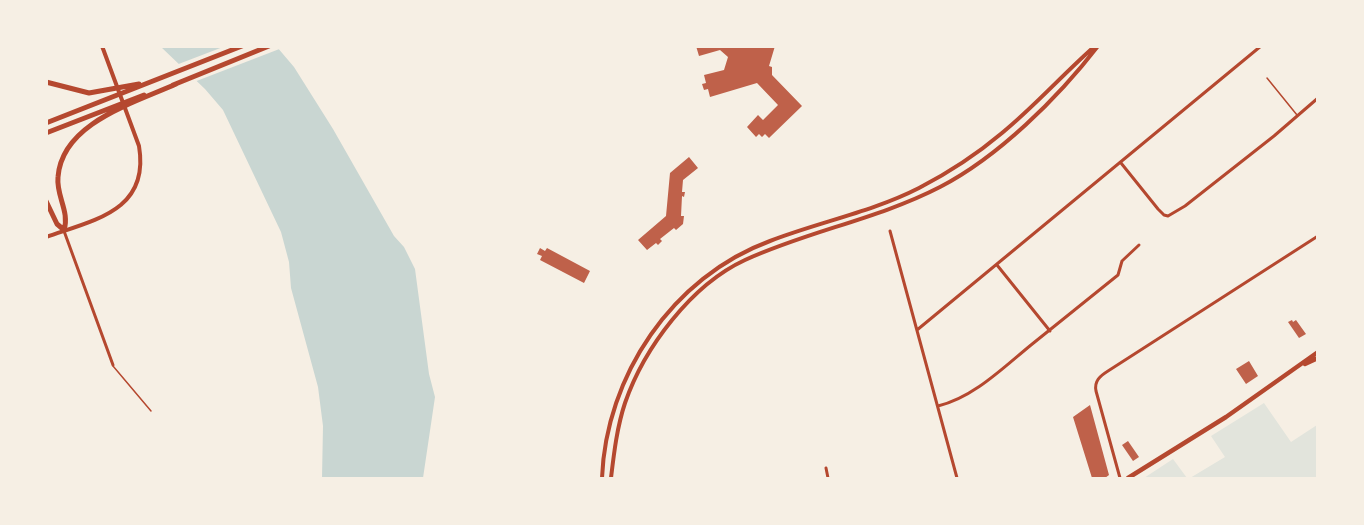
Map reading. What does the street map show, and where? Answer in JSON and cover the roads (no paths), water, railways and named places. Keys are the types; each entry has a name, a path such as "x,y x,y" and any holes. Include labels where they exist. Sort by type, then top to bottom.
{"highway":[{"path":"46,123 242,46"},
{"path":"46,133 118,108 269,46"},
{"path":"46,82 89,93 130,89"},
{"path":"46,201 57,224 64,230 68,220 59,195 57,179 65,151 75,138 92,124 118,108"}],"main road":[{"path":"1128,478 1226,417 1317,352"},
{"path":"1295,369 1317,358"}],"street":[{"path":"46,237 99,219 118,209 132,194 140,173 141,154 136,136 102,46"},
{"path":"602,478 606,437 621,385 643,346 683,296 739,254 768,241 891,201 954,168 1001,134 1096,46"},
{"path":"611,478 617,435 634,380 657,341 697,294 743,261 890,209 942,186 1001,145 1030,120 1076,75 1096,46"},
{"path":"917,330 1261,46"},
{"path":"1121,163 1164,215 1168,216 1185,206 1298,116 1317,98"},
{"path":"64,230 113,365"},
{"path":"890,231 957,478"},
{"path":"1120,478 1096,391 1098,379 1317,236"},
{"path":"938,406 963,395 985,381 1050,331 1118,274 1122,261 1139,245"},
{"path":"997,266 1050,331"},
{"path":"826,468 828,478"}],"lane":[{"path":"1267,78 1298,116"},
{"path":"113,365 152,411"}]}
